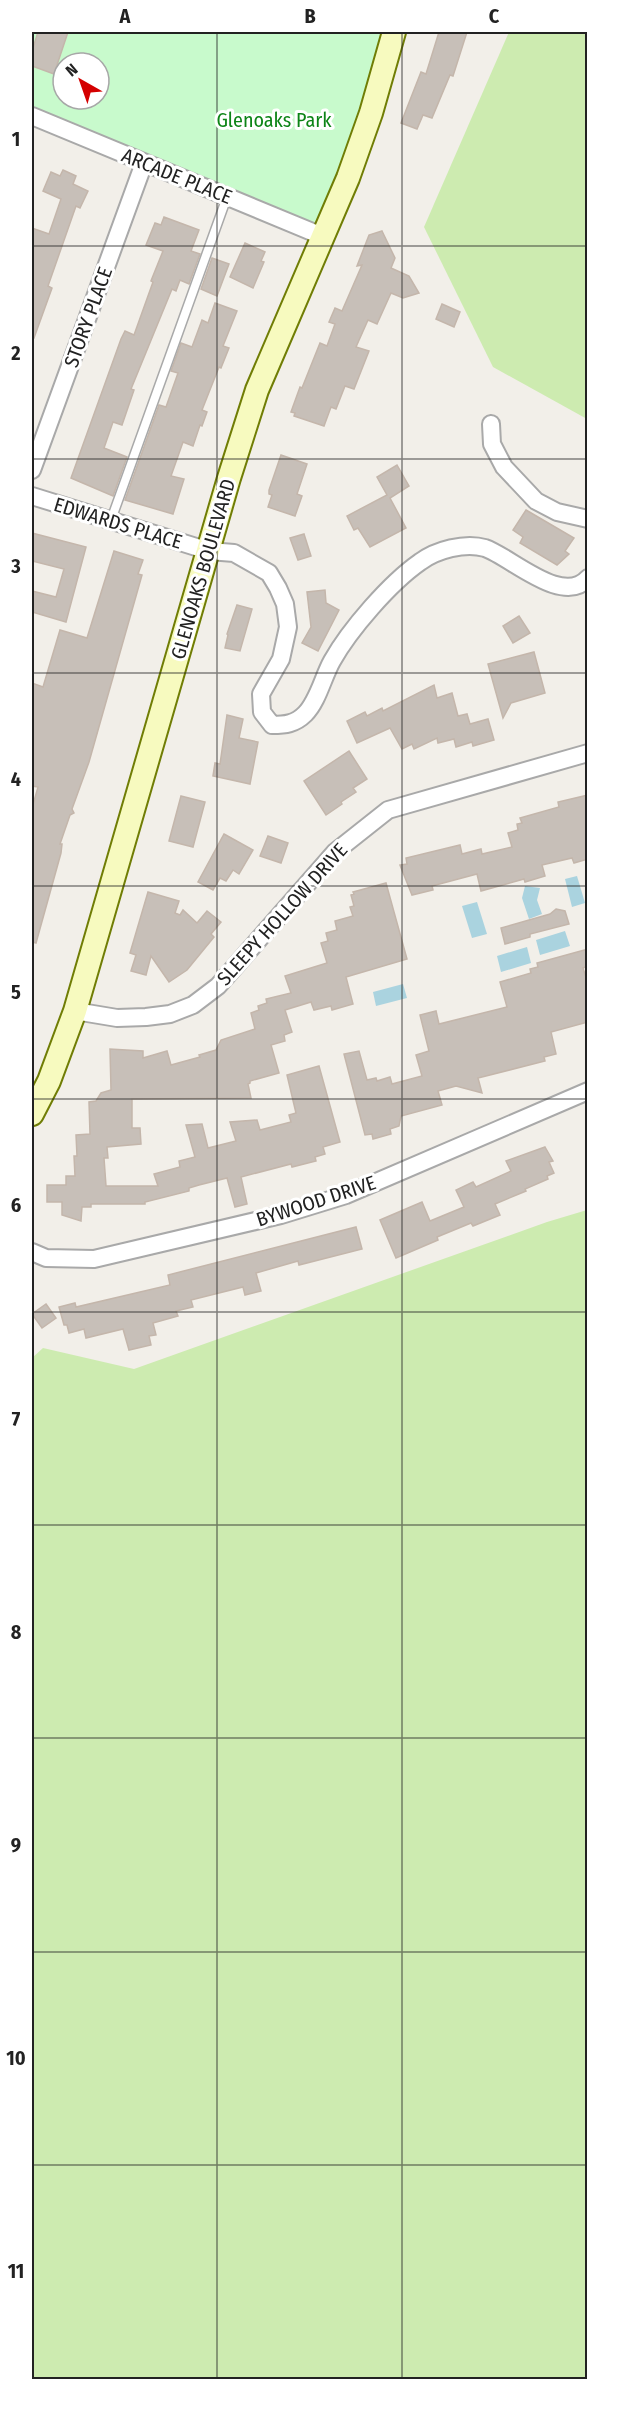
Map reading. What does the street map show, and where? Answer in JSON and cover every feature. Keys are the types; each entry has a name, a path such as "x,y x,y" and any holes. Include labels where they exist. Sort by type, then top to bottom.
{"street":[{"name":"GLENOAKS BOULEVARD","path":"32,1114 49,1081 75,1011 229,478 257,390 348,178 360,146 394,32"},
{"name":"ARCADE PLACE","path":"32,116 322,236"},
{"name":"STORY PLACE","path":"32,470 144,163"},
{"path":"491,424 492,444 504,467 536,501 557,512 588,519"},
{"name":"EDWARDS PLACE","path":"32,496 209,551 234,553 268,573 279,588 285,604 288,627 281,658 261,694 261,712 272,725 288,726 306,714 332,661 352,632 400,579 420,561 441,550 483,548 544,581 566,587 588,578"},
{"name":"SLEEPY HOLLOW DRIVE","path":"75,1011 117,1018 146,1017 170,1014 193,1005 218,986 335,852 388,810 588,753"},
{"name":"BYWOOD DRIVE","path":"32,1252 46,1258 94,1259 281,1215 346,1195 588,1091"}],"lane":[{"path":"111,520 227,197"}],"green space":[{"name":"Glenoaks Park","path":"32,32 394,32 322,236 32,116"},
{"path":"509,32 587,32 587,419 493,367 424,227"},
{"path":"587,1210 587,2379 32,2379 32,1358 43,1348 134,1369 547,1222"}],"water":[{"path":"577,876 585,903 572,907 565,879"},
{"path":"525,886 540,888 537,900 542,914 529,919 522,898"},
{"path":"477,902 487,934 472,938 462,906"},
{"path":"565,931 570,946 540,955 536,940"},
{"path":"527,947 531,963 501,972 497,956"},
{"path":"403,984 407,998 376,1006 373,992"}],"building":[{"path":"38,32 68,32 62,51 51,51 51,73 32,66 32,51"},
{"path":"439,32 467,32 453,76 450,75 432,118 423,115 417,129 401,123 421,72 426,74"},
{"path":"63,170 76,176 73,184 88,191 80,208 76,206 48,286 52,288 34,338 32,337 32,228 49,234 61,199 43,191 51,172 60,176"},
{"path":"164,217 199,230 191,251 200,254 189,284 180,280 176,291 172,289 131,389 134,390 122,425 113,422 104,448 127,457 113,496 71,478 121,339 125,331 134,335 153,282 151,281 163,251 146,245 155,223 161,225"},
{"path":"382,231 395,258 391,268 409,276 419,293 403,298 391,293 377,324 368,320 356,347 369,351 354,389 345,386 336,409 331,407 324,426 294,416 295,413 291,412 300,387 302,388 320,343 327,346 335,324 329,322 335,308 342,311 362,265 357,266 369,235"},
{"path":"245,243 265,252 261,261 264,262 253,288 230,277"},
{"path":"212,258 229,264 217,296 201,289"},
{"path":"215,303 237,311 223,346 229,348 202,410 207,412 202,426 200,425 193,446 183,442 171,476 184,479 173,514 125,500 159,405 166,407 178,373 171,371 181,343 192,347 202,320 208,323"},
{"path":"442,304 460,312 454,327 436,319"},
{"path":"281,455 307,464 297,494 302,496 295,516 268,507 272,495 269,494 269,490"},
{"path":"397,465 409,486 390,498 406,528 370,547 358,528 354,530 347,516 387,495 377,477"},
{"path":"526,510 574,538 565,551 569,554 557,565 520,543 523,537 513,530"},
{"path":"32,533 86,547 66,622 32,612 32,591 56,597 64,569 32,561"},
{"path":"304,534 311,556 298,560 290,538"},
{"path":"114,551 143,560 138,574 142,575 89,762 72,809 74,813 70,815 60,844 62,844 61,853 36,943 32,942 32,808 38,787 32,786 32,683 43,687 60,630 87,638"},
{"path":"325,590 326,603 339,610 318,651 302,643 311,627 307,592"},
{"path":"237,605 252,609 240,651 225,648 227,634"},
{"path":"519,616 530,633 513,643 503,626"},
{"path":"534,652 545,693 511,703 503,718 488,664"},
{"path":"434,685 437,698 452,693 458,716 467,714 470,724 488,719 494,740 473,746 472,742 456,747 454,739 438,743 437,738 414,749 412,744 402,749 390,728 357,743 347,721 365,712 367,716 382,708 383,711"},
{"path":"227,715 243,719 239,738 258,742 250,784 213,776 215,763 220,764"},
{"path":"349,751 367,779 353,788 356,792 326,815 304,781"},
{"path":"588,795 588,859 574,863 572,858 542,865 545,876 525,882 524,879 481,891 477,874 432,886 433,890 412,895 400,865 407,864 406,858 460,845 462,854 481,849 482,854 512,847 508,833 518,830 517,824 522,823 520,818 559,807 558,802"},
{"path":"181,796 205,802 193,847 169,841"},
{"path":"224,834 253,850 239,874 233,870 226,881 220,878 213,890 198,882"},
{"path":"268,836 288,843 281,863 260,856"},
{"path":"386,883 407,959 346,977 353,1004 332,1010 331,1006 314,1010 311,1002 285,1010 292,1032 284,1035 285,1041 271,1045 279,1073 250,1081 248,1084 251,1098 132,1099 132,1128 140,1128 141,1144 107,1147 108,1158 104,1158 106,1186 158,1186 154,1174 180,1167 179,1161 195,1157 186,1125 202,1124 208,1148 236,1141 230,1122 257,1120 260,1130 291,1122 289,1115 296,1113 287,1075 319,1066 340,1142 323,1147 325,1154 315,1157 316,1161 292,1167 291,1164 241,1177 247,1204 235,1207 227,1178 189,1188 189,1191 145,1202 145,1204 91,1204 91,1207 82,1207 81,1221 62,1215 62,1202 47,1202 47,1185 66,1185 66,1176 75,1176 76,1135 90,1134 89,1102 96,1101 101,1093 111,1090 110,1049 143,1051 143,1058 167,1051 171,1065 200,1057 199,1055 216,1050 221,1040 255,1029 251,1013 259,1010 258,1006 267,1003 266,999 291,993 285,976 327,963 321,943 328,941 326,933 337,930 335,921 353,916 350,907 354,906 351,895 354,894 353,892"},
{"path":"148,892 179,901 175,913 180,915 183,910 197,923 207,911 221,922 211,934 214,937 187,970 169,982 151,956 146,975 131,971 136,955 130,953"},
{"path":"556,909 565,911 569,924 530,934 530,937 505,944 501,928 550,914"},
{"path":"588,949 588,966 583,968 588,984 588,1022 551,1032 556,1054 544,1057 545,1061 478,1078 482,1093 456,1086 438,1091 442,1105 401,1116 399,1126 390,1129 391,1134 373,1139 372,1134 365,1135 344,1054 359,1051 367,1080 376,1078 377,1081 390,1077 392,1084 422,1076 416,1055 429,1051 420,1015 436,1011 439,1024 507,1007 500,982 531,973 530,969 538,967 537,963"},
{"path":"545,1147 553,1161 549,1162 554,1173 547,1176 548,1179 525,1189 526,1191 495,1204 500,1215 473,1226 471,1223 437,1237 438,1240 396,1258 380,1220 422,1202 430,1221 464,1207 456,1190 473,1182 476,1187 511,1171 506,1161"},
{"path":"356,1227 362,1249 299,1265 298,1261 256,1273 261,1291 245,1295 243,1287 191,1300 193,1307 176,1311 178,1316 153,1323 156,1335 149,1336 151,1345 129,1350 123,1329 86,1338 84,1329 69,1333 67,1325 64,1325 59,1307 75,1303 76,1307 170,1285 168,1275"},
{"path":"46,1304 56,1318 42,1328 32,1314"}]}
